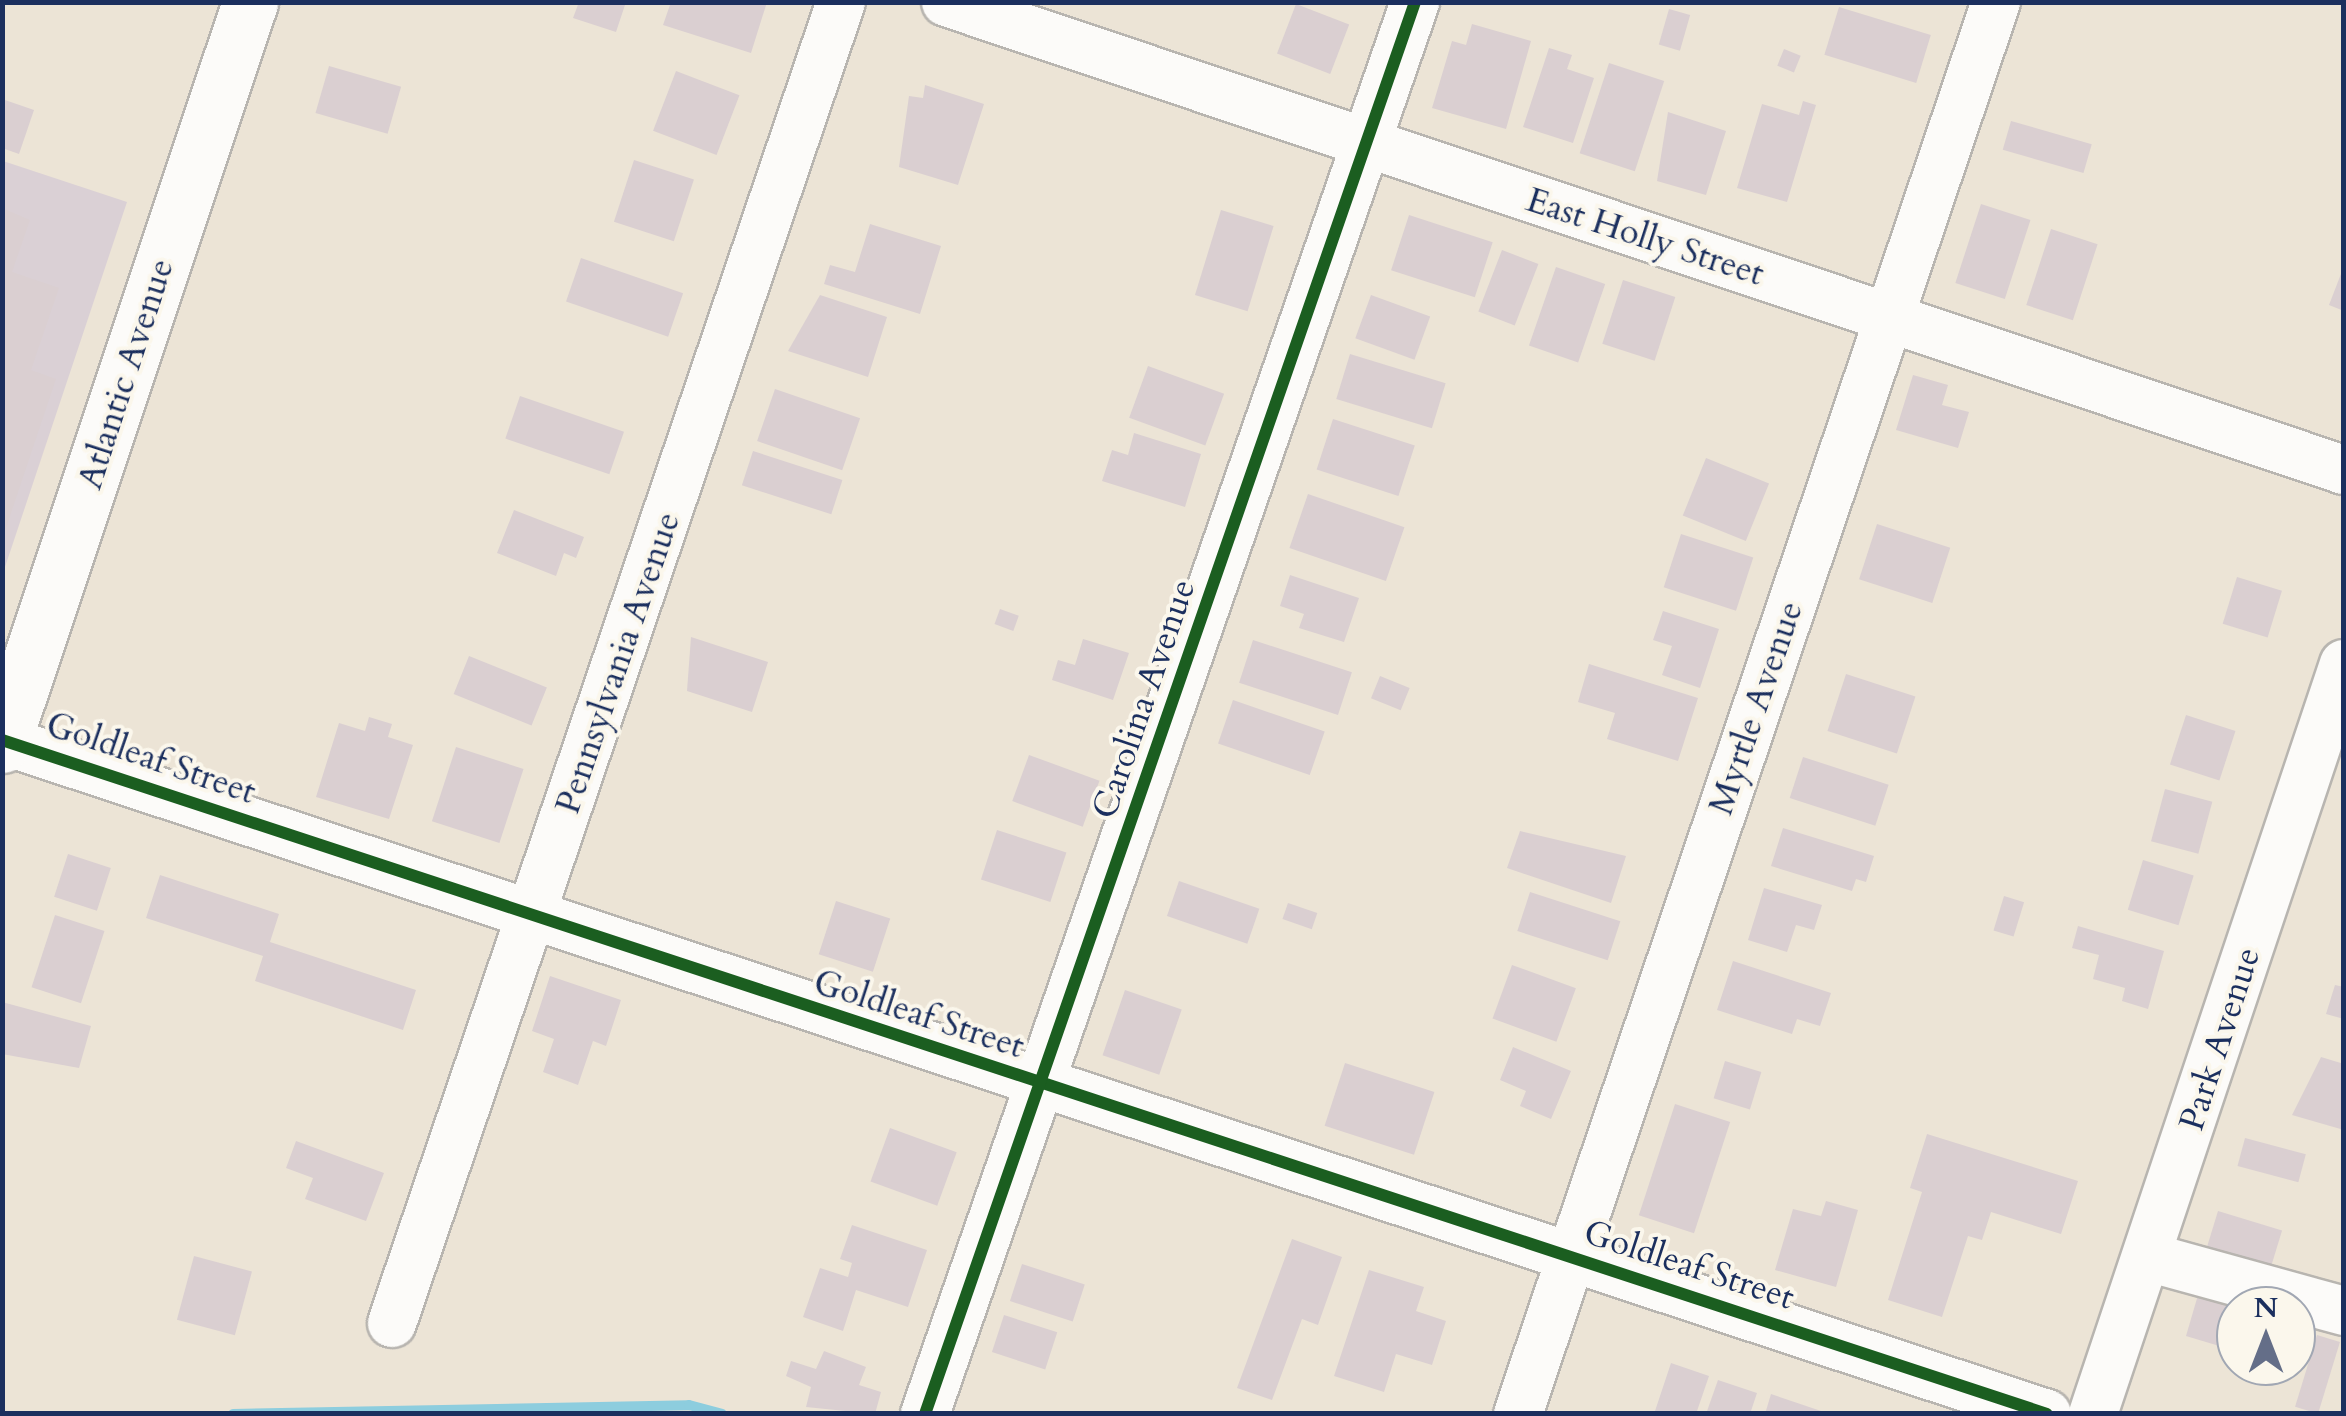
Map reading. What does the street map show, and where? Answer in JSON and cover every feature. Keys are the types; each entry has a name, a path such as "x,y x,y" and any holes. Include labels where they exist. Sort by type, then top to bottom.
{"main road":[{"name":"Atlantic Avenue","path":"3,742 250,2"}],"street":[{"name":"Pennsylvania Avenue","path":"392,1324 841,2"},
{"name":"East Holly Street","path":"946,2 1366,146 2344,470"},
{"name":"Carolina Avenue","path":"925,1414 1042,1087 1416,2"},
{"name":"Myrtle Avenue","path":"1518,1414 1566,1257 1996,2"},
{"name":"Park Avenue","path":"2094,1414 2344,664"},
{"name":"Goldleaf Street","path":"3,742 1042,1087 2047,1414"},
{"path":"2148,1257 2344,1311"}],"shaded area":[{"path":"3,161 127,202 3,573"}],"building":[{"path":"579,2 626,2 616,32 573,18"},
{"path":"671,2 767,2 751,53 663,25"},
{"path":"1296,4 1349,24 1330,74 1277,53"},
{"path":"1839,7 1931,35 1916,83 1824,55"},
{"path":"1669,9 1690,15 1680,51 1659,45"},
{"path":"1472,24 1531,41 1506,129 1432,108 1452,41 1466,45"},
{"path":"1549,48 1572,55 1567,69 1594,78 1573,143 1523,127"},
{"path":"1784,49 1801,56 1794,72 1777,66"},
{"path":"1609,63 1664,81 1635,171 1580,153"},
{"path":"329,66 401,87 388,134 315,113"},
{"path":"676,71 739,95 717,155 653,131"},
{"path":"925,85 984,104 958,185 899,167 909,96 923,98"},
{"path":"2,99 34,110 19,154 2,148"},
{"path":"1803,101 1816,105 1787,202 1737,188 1762,104 1799,115"},
{"path":"1668,112 1726,131 1706,195 1657,181"},
{"path":"2011,121 2092,144 2083,173 2003,150"},
{"path":"634,160 694,179 674,241 614,222"},
{"path":"1981,204 2030,220 2005,299 1955,283"},
{"path":"2,208 30,220 12,272 59,288 31,370 56,379 3,537"},
{"path":"1221,210 1274,226 1248,311 1195,295"},
{"path":"1409,215 1493,242 1475,297 1391,270"},
{"path":"870,224 941,246 920,314 824,284 830,265 855,272"},
{"path":"2051,229 2098,244 2073,320 2026,305"},
{"path":"1502,250 1538,264 1515,326 1478,312"},
{"path":"581,258 683,293 668,337 566,301"},
{"path":"2344,266 2344,311 2329,305"},
{"path":"1556,267 1605,284 1578,362 1529,345"},
{"path":"1623,280 1675,297 1655,361 1602,344"},
{"path":"820,295 887,317 868,377 788,351"},
{"path":"1371,295 1430,317 1414,360 1355,338"},
{"path":"1350,354 1446,383 1432,428 1336,399"},
{"path":"1148,366 1224,394 1205,445 1129,418"},
{"path":"1913,375 1948,385 1942,405 1969,412 1958,448 1896,430"},
{"path":"775,389 860,418 842,470 757,441"},
{"path":"520,396 624,432 609,474 505,439"},
{"path":"1333,419 1415,446 1398,496 1317,469"},
{"path":"1134,433 1201,454 1185,507 1102,481 1112,450 1128,455"},
{"path":"753,451 842,480 831,514 742,485"},
{"path":"1706,458 1769,483 1746,541 1683,515"},
{"path":"1308,494 1404,527 1386,581 1289,548"},
{"path":"514,510 584,537 576,558 564,553 556,576 497,553"},
{"path":"1877,524 1950,548 1932,603 1859,579"},
{"path":"1681,534 1753,557 1736,611 1664,587"},
{"path":"1290,575 1359,598 1344,642 1299,628 1304,614 1280,606"},
{"path":"2237,577 2282,591 2268,638 2223,624"},
{"path":"1000,609 1019,616 1013,631 995,624"},
{"path":"1663,611 1719,629 1700,688 1662,675 1672,646 1653,640"},
{"path":"691,637 768,662 752,712 687,691"},
{"path":"1083,639 1129,653 1113,700 1052,680 1058,660 1075,665"},
{"path":"1253,640 1352,672 1338,715 1239,683"},
{"path":"469,656 547,687 532,725 454,694"},
{"path":"1589,664 1698,698 1678,761 1607,739 1615,713 1578,702"},
{"path":"1846,674 1915,697 1897,754 1827,731"},
{"path":"1380,676 1410,688 1401,710 1371,698"},
{"path":"1233,700 1325,732 1310,775 1218,743"},
{"path":"2186,715 2235,731 2219,781 2170,764"},
{"path":"369,717 392,724 388,737 413,745 389,819 316,797 339,723 365,731"},
{"path":"456,747 524,769 499,843 432,821"},
{"path":"1029,755 1099,781 1083,827 1012,801"},
{"path":"1803,757 1889,785 1875,826 1790,798"},
{"path":"2165,789 2212,802 2198,854 2151,841"},
{"path":"1783,828 1874,856 1866,882 1856,879 1852,891 1771,866"},
{"path":"997,830 1066,853 1050,902 981,879"},
{"path":"1520,831 1626,856 1611,903 1507,868"},
{"path":"68,854 111,868 97,911 54,897"},
{"path":"2143,860 2194,875 2178,925 2128,910"},
{"path":"160,875 279,914 270,942 416,990 403,1030 255,981 263,956 146,918"},
{"path":"1179,881 1259,909 1247,944 1167,916"},
{"path":"1764,888 1822,905 1814,930 1796,925 1787,952 1748,940"},
{"path":"1530,892 1620,921 1608,960 1517,931"},
{"path":"2004,896 2024,902 2014,937 1993,930"},
{"path":"836,901 890,919 873,972 819,954"},
{"path":"1288,903 1317,913 1312,929 1282,919"},
{"path":"55,915 104,931 81,1003 32,987"},
{"path":"2078,926 2164,951 2148,1009 2122,1001 2125,988 2093,979 2099,955 2072,948"},
{"path":"1733,961 1831,993 1820,1026 1797,1019 1792,1034 1717,1010"},
{"path":"1512,965 1576,988 1556,1042 1493,1019"},
{"path":"550,976 621,1000 606,1046 593,1041 578,1085 543,1072 554,1039 532,1031"},
{"path":"2335,985 2344,987 2344,1019 2326,1014"},
{"path":"1125,990 1182,1010 1159,1075 1103,1055"},
{"path":"2,1002 91,1026 79,1068 2,1054"},
{"path":"1513,1047 1571,1071 1551,1119 1520,1106 1526,1091 1500,1080"},
{"path":"2321,1057 2344,1064 2344,1130 2292,1115"},
{"path":"1725,1061 1761,1072 1750,1109 1714,1098"},
{"path":"1345,1063 1434,1092 1414,1155 1325,1126"},
{"path":"1675,1104 1730,1122 1694,1233 1639,1215"},
{"path":"890,1128 957,1152 937,1206 871,1182"},
{"path":"1927,1134 2078,1181 2061,1234 1991,1212 1982,1240 1968,1236 1942,1317 1888,1300 1922,1192 1910,1188"},
{"path":"2245,1138 2306,1154 2298,1182 2237,1166"},
{"path":"296,1141 384,1173 366,1221 305,1199 313,1178 286,1168"},
{"path":"1826,1201 1858,1210 1836,1287 1775,1270 1793,1209 1821,1216"},
{"path":"2218,1211 2282,1231 2270,1269 2206,1249"},
{"path":"852,1225 927,1250 908,1307 856,1290 843,1331 803,1317 820,1268 848,1277 852,1263 840,1259"},
{"path":"1292,1239 1342,1257 1318,1325 1302,1319 1272,1400 1237,1388"},
{"path":"194,1256 252,1272 235,1335 177,1320"},
{"path":"1022,1264 1085,1284 1073,1321 1010,1301"},
{"path":"1369,1270 1424,1287 1416,1311 1446,1321 1432,1365 1396,1354 1384,1392 1334,1376"},
{"path":"2198,1295 2216,1301 2216,1345 2186,1336"},
{"path":"1004,1315 1057,1332 1045,1369 992,1352"},
{"path":"2317,1335 2340,1342 2318,1414 2295,1407 2301,1386 2316,1386"},
{"path":"824,1351 866,1367 859,1385 881,1392 875,1414 806,1407 811,1387 786,1376 791,1361 816,1369"},
{"path":"1671,1363 1709,1376 1696,1414 1654,1414"},
{"path":"1718,1380 1757,1393 1750,1414 1706,1414"},
{"path":"1771,1394 1827,1413 1827,1414 1765,1414"}],"waterway":[{"path":"233,1414 689,1405 722,1414"}],"cycle path":[{"path":"925,1414 1415,2"},
{"path":"2,740 2047,1414"}]}
